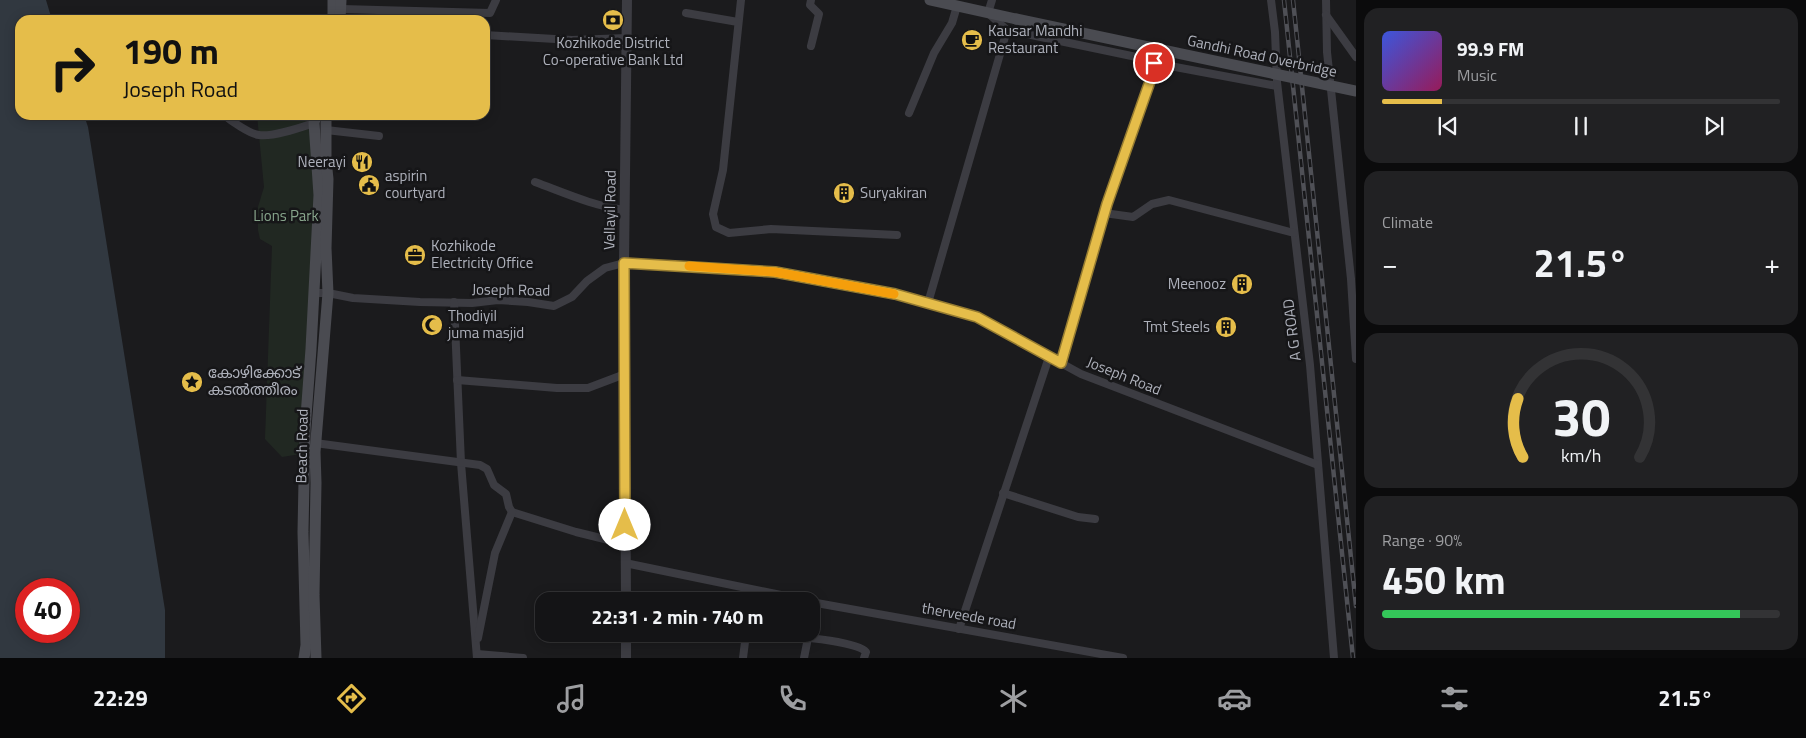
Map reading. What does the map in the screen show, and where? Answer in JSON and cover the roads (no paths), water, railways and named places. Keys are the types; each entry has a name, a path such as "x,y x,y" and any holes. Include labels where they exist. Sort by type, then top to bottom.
{"main road":[{"path":"333,0 333,15"},
{"name":"Gandhi Road Overbridge","path":"930,0 1356,92"},
{"name":"Beach Road","path":"304,658 306,645 303,532 305,439 319,195 315,120"},
{"name":"Beach Road","path":"316,658 314,595 315,443 328,293 326,120"}],"street":[{"path":"341,10 490,13 496,0"},
{"name":"Vellayil Road","path":"626,592 624,263 627,0"},
{"path":"740,0 722,170 713,214 716,227 729,233 771,230 897,235"},
{"path":"811,0 810,5 819,14 811,46"},
{"path":"992,0 988,13 1007,30 1146,59 1154,63 1277,86"},
{"name":"A G ROAD","path":"1271,0 1275,32 1277,86 1310,365 1334,658"},
{"path":"1326,0 1327,52 1351,279 1356,359"},
{"path":"909,113 934,53 952,23 957,6"},
{"path":"686,13 738,22"},
{"path":"1326,16 1356,56"},
{"path":"928,303 1007,30"},
{"path":"490,36 572,40 627,38"},
{"path":"1061,363 1104,213 1154,70 1154,63"},
{"path":"230,120 257,135 279,133 312,120"},
{"path":"326,130 379,136"},
{"path":"535,182 579,200 603,207 625,210"},
{"path":"1104,213 1133,217 1152,204 1169,200 1294,233"},
{"name":"Joseph Road","path":"313,293 328,293 353,298 420,302 506,301 554,306 572,297 587,281 606,268 624,263 775,272 895,294 977,317 1081,374 1318,465"},
{"path":"454,302 461,463 477,653"},
{"path":"959,629 1049,357"},
{"path":"458,380 557,388 588,388 625,374"},
{"path":"315,443 480,465 486,469 494,485 506,494 512,512 576,532 625,544"},
{"path":"1004,493 1078,517 1095,519"},
{"path":"477,653 495,553 512,512"},
{"name":"therveede road","path":"625,563 767,592"},
{"name":"therveede road","path":"820,603 1123,658"},
{"path":"820,640 840,642 863,649 866,652 864,658"},
{"path":"626,642 626,658"},
{"path":"743,658 745,642"},
{"path":"804,658 807,642"},
{"path":"477,653 523,658"}],"railway":[{"path":"1284,0 1353,658"},
{"path":"1293,0 1356,606"}],"place":[{"name":"Kozhikode District Co-operative Bank Ltd","path":"613,20"},
{"name":"Kausar Mandhi Restaurant","path":"972,40"},
{"name":"Neerayi","path":"362,162"},
{"name":"aspirin courtyard","path":"369,185"},
{"name":"Suryakiran","path":"844,193"},
{"name":"Kozhikode Electricity Office","path":"415,255"},
{"name":"Meenooz","path":"1242,284"},
{"name":"Thodiyil juma masjid","path":"432,325"},
{"name":"Tmt Steels","path":"1226,327"},
{"name":"കോഴിക്കോട് കടൽത്തീരം","path":"192,382"}],"park label":[{"name":"Lions Park","path":"286,216"}]}
